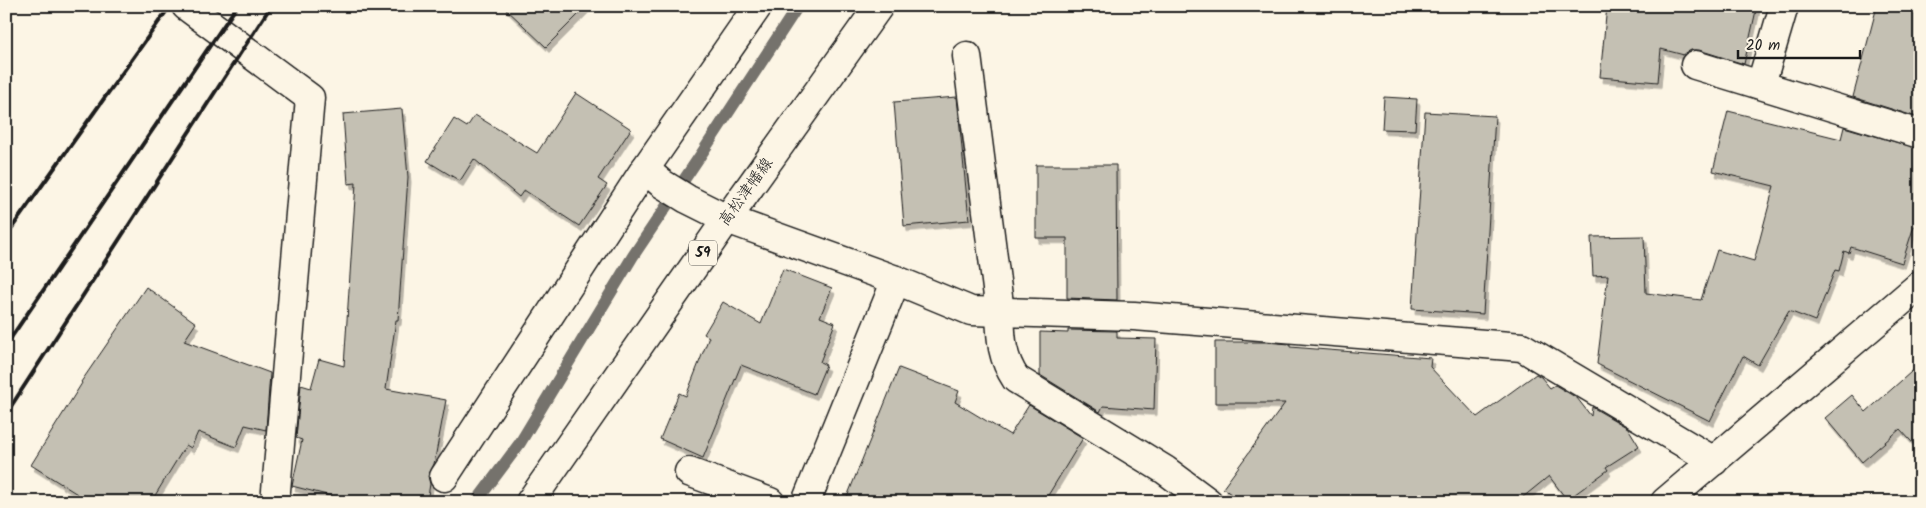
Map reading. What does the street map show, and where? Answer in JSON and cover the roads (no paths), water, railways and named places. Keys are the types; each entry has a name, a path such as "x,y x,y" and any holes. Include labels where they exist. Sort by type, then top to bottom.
{"street":[{"path":"186,6 310,98 275,502"},
{"path":"444,477 653,176 758,6"},
{"name":"高松津幡線","path":"530,502 727,219 879,6"},
{"path":"1761,84 1784,6"},
{"path":"967,56 1000,312 1002,351 1007,366 1016,379 1165,470 1208,502"},
{"path":"1695,65 1920,134"},
{"path":"653,176 687,199 727,219 896,280 972,311 1134,316 1522,347 1714,461"},
{"path":"806,502 896,280"},
{"path":"1665,502 1920,285"},
{"path":"689,472 770,502"}],"waterway":[{"path":"476,502 520,443 633,256 798,6"}],"railway":[{"path":"6,236 170,6"},
{"path":"6,345 237,6"},
{"path":"6,414 271,6"}]}
